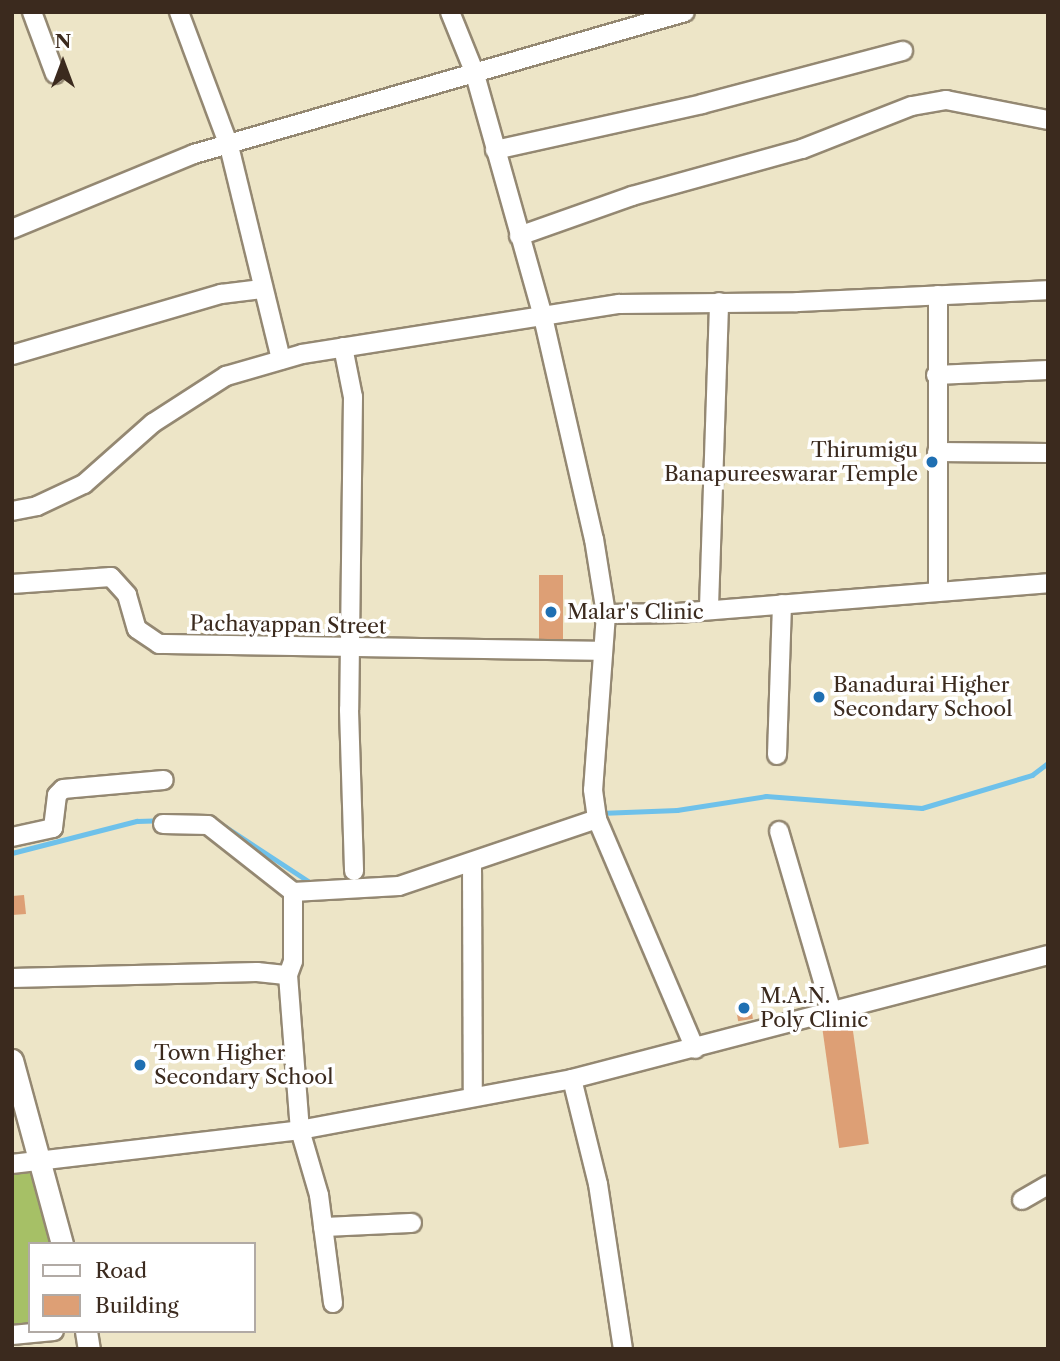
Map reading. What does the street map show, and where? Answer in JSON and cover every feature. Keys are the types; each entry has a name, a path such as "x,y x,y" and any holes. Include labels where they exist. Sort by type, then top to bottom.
{"main road":[{"path":"13,1072 61,1242"}],"street":[{"path":"32,12 55,74"},
{"path":"179,12 229,146 281,360"},
{"path":"450,12 474,71 543,317 606,614 593,790 597,819 695,1049"},
{"path":"12,229 194,154 685,12"},
{"path":"495,150 702,104 903,51"},
{"path":"519,236 632,196 802,149 912,106 946,100 1048,120"},
{"path":"12,355 221,294 262,289"},
{"path":"12,511 37,506 84,484 153,424 226,376 344,346 619,304 1048,290"},
{"path":"938,295 938,592"},
{"path":"709,607 719,302"},
{"path":"344,346 353,397 350,649 354,871"},
{"path":"936,375 1048,370"},
{"path":"937,452 1048,453"},
{"name":"Pachayappan Street","path":"12,584 111,577 127,594 137,629 159,644 603,651"},
{"path":"606,614 782,604 1048,583"},
{"path":"777,755 782,604"},
{"path":"12,837 52,828 57,795 63,789 164,780"},
{"path":"163,824 208,825 293,892 399,886 597,819"},
{"path":"779,831 832,1012"},
{"path":"472,863 473,1096"},
{"path":"293,892 293,961 288,975 300,1130 319,1195 333,1303"},
{"path":"12,1164 300,1130 572,1079 1048,955"},
{"path":"12,978 257,972 288,975"},
{"path":"572,1079 598,1184 624,1349"},
{"path":"1022,1200 1048,1185"},
{"path":"323,1227 412,1223"},
{"path":"12,1335 33,1333"}],"green space":[{"path":"35,1170 54,1242 28,1242 28,1326 12,1327 12,1174"}],"building":[{"path":"539,575 563,575 563,639 539,639"},
{"path":"24,895 26,914 12,915 12,896"},
{"path":"750,1002 753,1019 738,1021 735,1005"},
{"path":"852,1024 869,1144 839,1148 822,1028"}],"waterway":[{"path":"600,813 677,810 766,796 922,808 1032,775 1048,763"},
{"path":"212,818 313,884"},
{"path":"12,853 137,821 161,820"}],"place":[{"name":"Thirumigu Banapureeswarar Temple","path":"932,462"},
{"name":"Malar's Clinic","path":"551,612"},
{"name":"Banadurai Higher Secondary School","path":"819,697"},
{"name":"M.A.N. Poly Clinic","path":"744,1008"},
{"name":"Town Higher Secondary School","path":"140,1065"}]}
